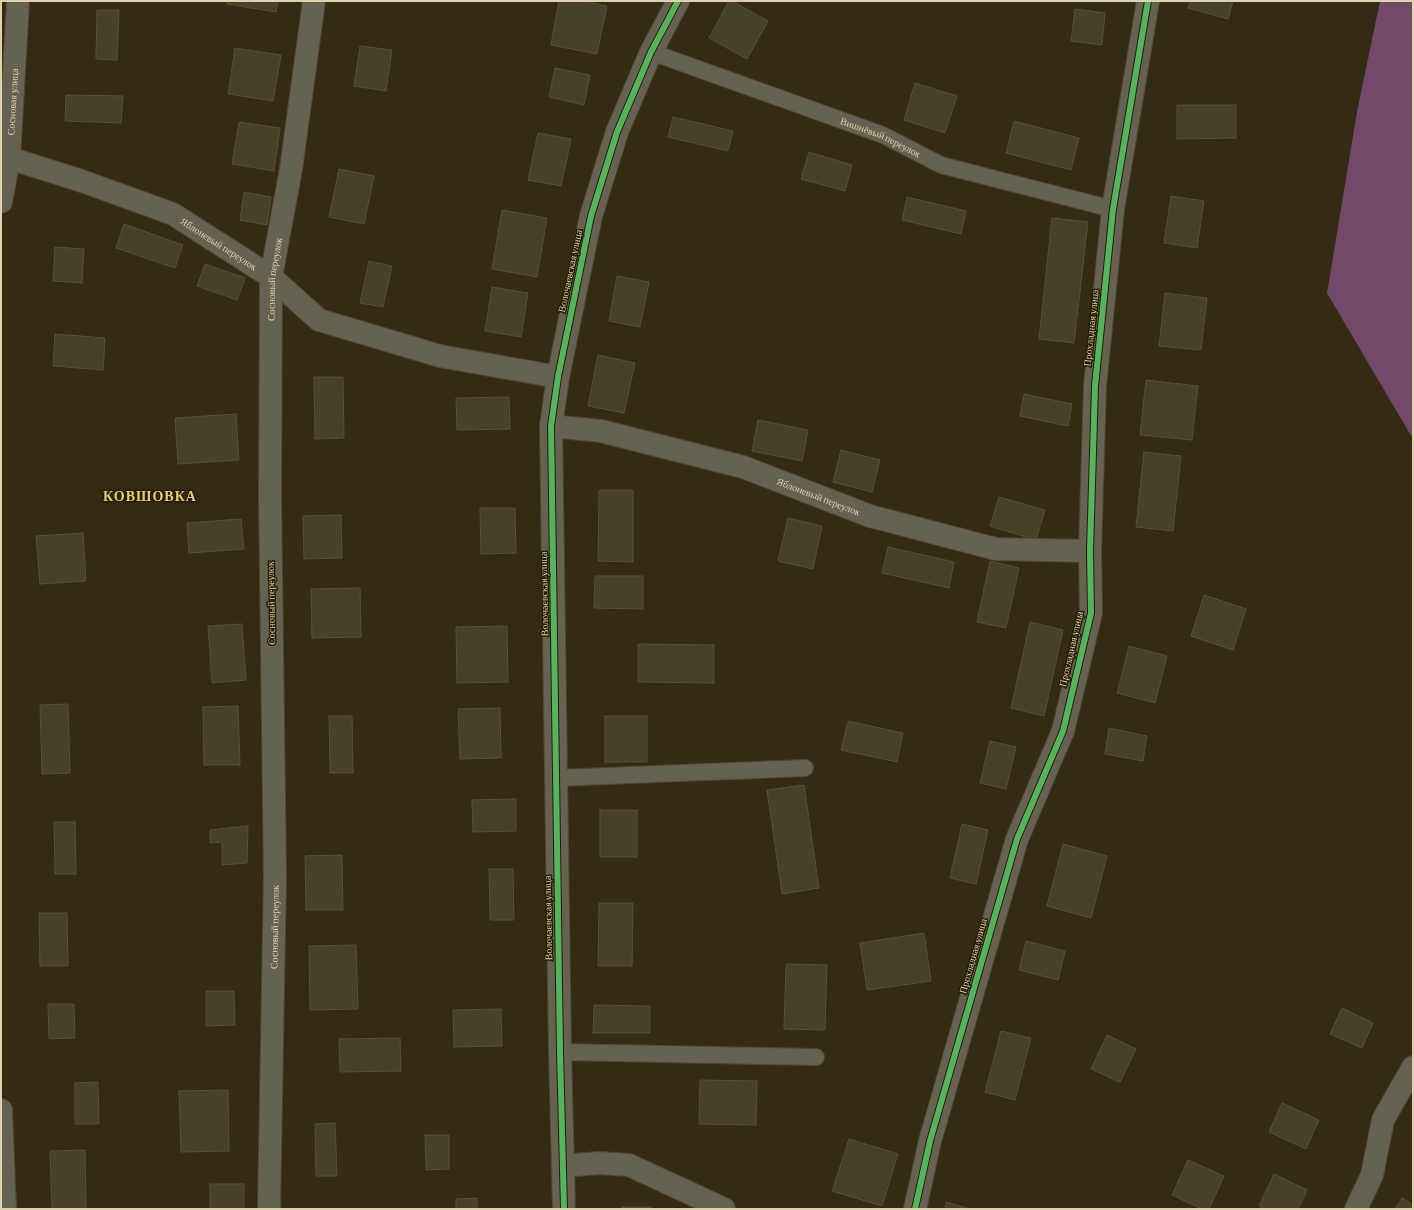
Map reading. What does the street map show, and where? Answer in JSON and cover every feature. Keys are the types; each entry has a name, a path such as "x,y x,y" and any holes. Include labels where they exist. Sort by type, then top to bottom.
{"street":[{"name":"Сосновая улица","path":"1,202 9,158 18,1"},
{"name":"Сосновый переулок","path":"269,1209 275,876 270,497 271,277 291,169 314,1"},
{"name":"Волочаевская улица","path":"564,1209 560,1052 551,426 558,377 591,216 617,132 651,52 678,1"},
{"name":"Прохладная улица","path":"915,1209 930,1141 1017,839 1063,731 1091,613 1090,551 1096,386 1113,209 1148,1"},
{"name":"Яблоневый переулок","path":"9,158 82,181 173,214 271,277 319,320 440,356 558,377"},
{"name":"Яблоневый переулок","path":"551,426 601,431 743,467 870,516 996,549 1090,551"},
{"path":"1356,1209 1372,1175 1383,1120 1413,1067"},
{"path":"1,1110 5,1209"},
{"path":"563,1166 598,1163 629,1165 724,1209"}],"lane":[{"name":"Вишнёвый переулок","path":"651,52 883,135 941,165 1113,209"},
{"path":"557,778 805,768"},
{"path":"560,1052 816,1057"}],"shaded area":[{"path":"1380,1 1413,1 1413,439 1327,293 1357,112"}],"building":[{"path":"227,1 278,1 276,12 227,4"},
{"path":"559,1 584,1 607,6 597,54 551,45"},
{"path":"729,1 732,1 768,21 747,59 709,38"},
{"path":"1190,1 1233,1 1228,19 1188,8"},
{"path":"1075,9 1105,13 1102,45 1071,41"},
{"path":"97,10 119,10 117,60 96,59"},
{"path":"360,46 392,50 386,91 354,86"},
{"path":"235,48 281,55 273,101 228,94"},
{"path":"555,68 590,75 584,105 549,97"},
{"path":"915,83 957,96 945,133 904,120"},
{"path":"66,95 123,96 121,123 65,121"},
{"path":"1177,105 1236,105 1236,138 1177,139"},
{"path":"673,117 733,131 728,151 668,137"},
{"path":"1014,121 1079,138 1071,170 1006,153"},
{"path":"239,122 280,128 274,171 232,164"},
{"path":"538,133 571,139 561,186 528,180"},
{"path":"809,152 852,165 845,191 801,179"},
{"path":"339,169 374,176 364,224 329,217"},
{"path":"244,192 271,197 267,225 240,220"},
{"path":"1171,196 1204,201 1197,248 1164,243"},
{"path":"907,197 966,211 961,234 902,220"},
{"path":"502,210 547,218 537,277 492,269"},
{"path":"1052,218 1088,222 1074,343 1039,339"},
{"path":"124,224 183,245 175,268 116,248"},
{"path":"55,247 84,249 82,283 53,281"},
{"path":"369,261 392,266 383,307 360,303"},
{"path":"205,264 245,278 237,300 197,286"},
{"path":"617,276 649,282 640,327 609,321"},
{"path":"492,287 528,293 521,337 485,331"},
{"path":"1165,293 1207,298 1201,350 1159,346"},
{"path":"55,334 105,338 103,370 53,366"},
{"path":"598,355 635,363 624,413 588,406"},
{"path":"314,377 343,377 344,438 315,439"},
{"path":"1146,380 1198,386 1192,440 1140,435"},
{"path":"1024,394 1072,404 1068,426 1020,416"},
{"path":"509,397 510,429 457,430 456,398"},
{"path":"236,414 239,460 178,464 175,418"},
{"path":"758,420 808,430 802,461 752,451"},
{"path":"841,450 880,460 872,492 833,482"},
{"path":"1144,452 1181,456 1173,531 1136,527"},
{"path":"599,490 633,490 633,562 598,561"},
{"path":"999,497 1045,510 1036,540 990,526"},
{"path":"480,508 515,508 516,553 481,554"},
{"path":"341,515 342,558 304,559 303,516"},
{"path":"788,518 822,526 813,569 778,561"},
{"path":"241,519 244,549 189,553 187,523"},
{"path":"83,533 86,581 40,584 36,536"},
{"path":"888,547 954,562 949,588 882,573"},
{"path":"990,561 1019,568 1006,628 977,622"},
{"path":"595,576 643,576 643,609 594,608"},
{"path":"360,588 361,637 312,638 311,589"},
{"path":"1204,595 1246,609 1233,650 1191,636"},
{"path":"1030,622 1063,630 1044,716 1011,708"},
{"path":"242,624 246,680 212,683 208,626"},
{"path":"507,626 508,682 457,683 456,627"},
{"path":"638,644 714,645 714,683 638,682"},
{"path":"1129,646 1167,656 1155,703 1117,693"},
{"path":"68,704 70,773 42,774 40,705"},
{"path":"238,706 240,765 204,765 203,707"},
{"path":"500,708 501,758 460,759 458,709"},
{"path":"329,716 352,716 353,773 330,773"},
{"path":"605,716 647,716 647,762 605,762"},
{"path":"848,721 903,733 897,762 841,750"},
{"path":"1109,728 1147,736 1143,761 1105,754"},
{"path":"990,741 1016,747 1006,789 980,783"},
{"path":"804,785 819,888 782,894 767,790"},
{"path":"516,799 516,831 473,832 472,800"},
{"path":"600,810 637,810 637,857 600,857"},
{"path":"54,822 75,822 76,874 55,874"},
{"path":"962,824 988,830 976,884 950,878"},
{"path":"248,826 247,863 222,865 222,842 210,843 210,830"},
{"path":"1063,844 1107,856 1091,918 1047,906"},
{"path":"342,855 343,910 306,910 305,856"},
{"path":"489,869 513,869 514,920 490,920"},
{"path":"599,903 633,903 632,966 598,966"},
{"path":"39,913 67,913 68,966 40,966"},
{"path":"924,933 931,981 867,990 860,943"},
{"path":"1026,941 1065,951 1058,980 1019,970"},
{"path":"356,945 358,1009 310,1010 309,946"},
{"path":"786,964 827,965 825,1030 784,1029"},
{"path":"206,991 234,991 235,1025 206,1026"},
{"path":"48,1004 74,1004 75,1038 49,1039"},
{"path":"594,1005 650,1006 650,1033 593,1033"},
{"path":"1342,1008 1373,1023 1362,1048 1330,1034"},
{"path":"501,1009 502,1046 454,1047 453,1010"},
{"path":"1001,1031 1031,1038 1015,1100 985,1092"},
{"path":"1107,1035 1136,1049 1120,1082 1091,1069"},
{"path":"400,1038 401,1071 340,1072 339,1039"},
{"path":"700,1080 757,1081 756,1125 699,1124"},
{"path":"98,1082 99,1124 75,1124 75,1083"},
{"path":"228,1090 229,1151 181,1152 179,1091"},
{"path":"1282,1103 1319,1120 1306,1149 1269,1132"},
{"path":"335,1123 337,1176 316,1176 315,1124"},
{"path":"425,1135 449,1135 449,1169 426,1170"},
{"path":"849,1139 898,1154 882,1206 832,1191"},
{"path":"85,1150 86,1209 52,1209 50,1151"},
{"path":"1188,1160 1224,1176 1209,1209 1202,1209 1172,1195"},
{"path":"1274,1174 1307,1190 1298,1209 1266,1209 1259,1206"},
{"path":"210,1184 244,1184 244,1209 210,1209"},
{"path":"477,1198 477,1209 456,1209 456,1199"},
{"path":"1402,1198 1413,1205 1413,1209 1395,1209"},
{"path":"946,1202 970,1209 945,1209"},
{"path":"622,1207 651,1207 651,1209 622,1209"}],"cycle path":[{"path":"564,1209 560,1052 551,426 558,377 591,216 617,132 651,52 678,1"},
{"path":"915,1209 930,1141 1017,839 1063,731 1091,613 1090,551 1095,386 1113,209 1148,1"}],"district":[{"name":"КОВШОВКА","path":"150,496"}]}
